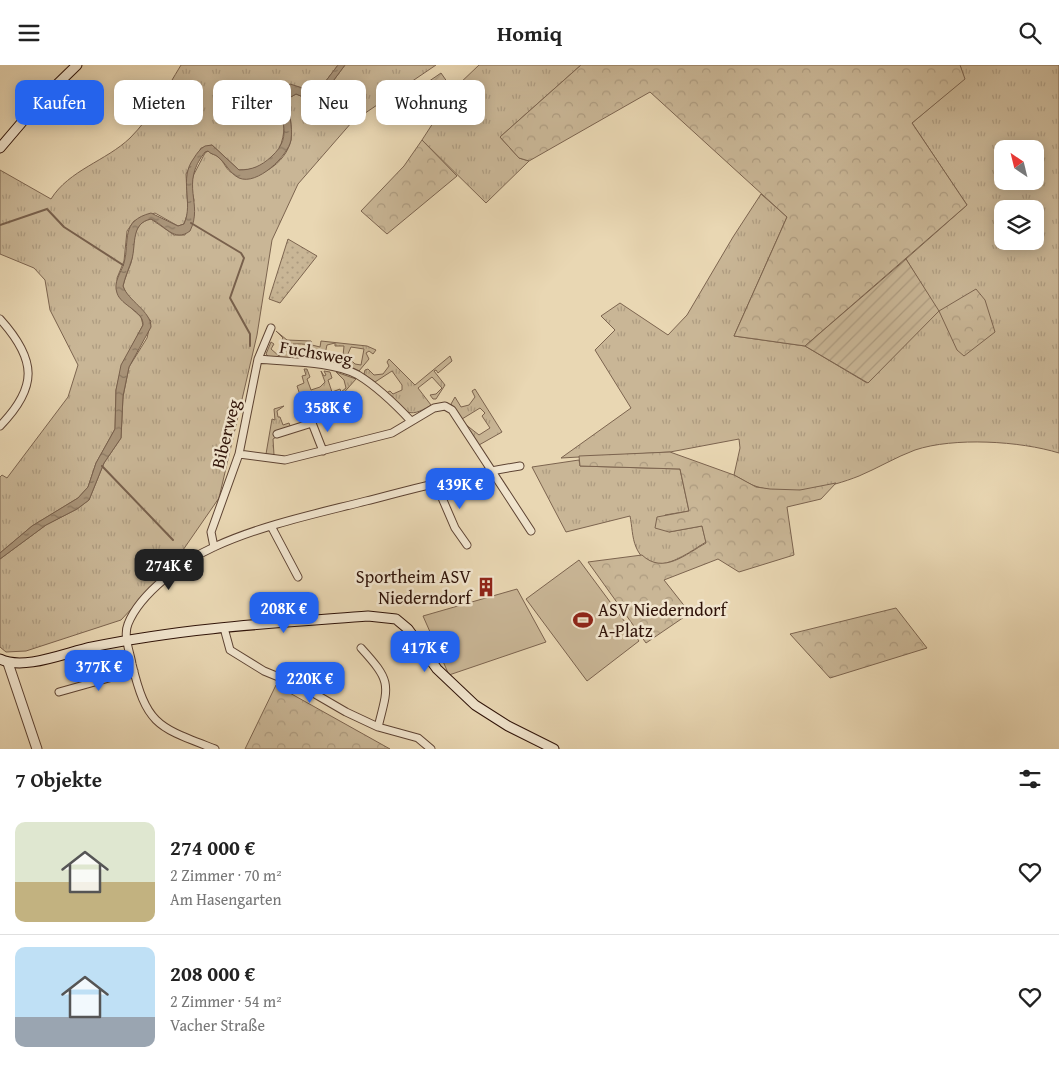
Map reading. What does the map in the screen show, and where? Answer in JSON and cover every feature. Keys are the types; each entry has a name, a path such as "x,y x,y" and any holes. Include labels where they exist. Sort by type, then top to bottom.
{"main road":[{"path":"0,148 4,136 77,65"},
{"path":"37,749 4,661 43,660 127,640 224,627 368,616 396,619 408,629 437,669 475,705 508,726 554,749"}],"street":[{"path":"0,319 26,358 29,379 18,406 0,426"},
{"name":"Biberweg","path":"214,547 211,532 239,454 258,359 271,328"},
{"name":"Fuchsweg","path":"258,359 336,368 358,375 398,407 411,421"},
{"path":"239,454 285,460 392,433 434,408 445,406 452,411 531,531"},
{"path":"277,434 312,423 323,451"},
{"path":"215,749 200,747 166,730 150,716 144,706 127,640 127,625 142,602 178,567 214,547 272,526 436,484 520,466"},
{"path":"436,484 455,527 467,545"},
{"path":"272,526 298,577"},
{"path":"224,627 230,650 264,671 303,687 378,727 418,738 431,749"},
{"path":"361,648 381,670 387,682 378,727"},
{"path":"58,692 134,671"}],"green space":[{"path":"181,65 338,65 327,80 301,80 301,88 291,94 291,80 213,80 213,125 284,125 283,138 279,149 273,158 265,164 253,169 239,170 212,145 201,148 186,174 188,212 184,224 178,226 155,213 134,221 127,231 124,261 117,278 119,297 141,317 143,325 122,365 116,390 115,429 96,463 88,487 78,498 32,526 0,553 0,477 2,475 7,478 68,397 78,365 50,310 45,280 34,268 0,254 0,170 51,199 68,180 120,146 142,125 203,125 203,80 172,80"},
{"path":"345,65 436,65 414,80 376,80 376,106 366,112 366,80 334,80"},
{"path":"479,65 581,65 500,137 519,158 529,161 486,203 422,140 432,125 485,125 485,80 463,80"},
{"path":"581,65 960,65 965,79 912,123 967,205 805,346 734,336 787,217 650,92 529,161 519,158 500,137"},
{"path":"960,65 1059,65 1059,453 1007,443 948,443 915,450 866,473 835,484 796,491 770,490 758,487 734,475 740,448 739,439 670,452 561,458 631,408 595,350 615,330 601,316 620,303 668,335 687,315 761,194 787,217 734,336 805,346 867,383 938,311 906,259 967,205 912,123 964,79"},
{"path":"441,73 446,80 431,80"},
{"path":"296,94 301,96 301,125 349,125 298,184 272,240 257,335 219,498 174,563 121,620 26,651 6,652 0,647 0,559 46,525 77,509 89,500 104,463 121,438 123,397 129,367 147,338 151,321 127,295 123,286 131,263 136,230 144,221 151,219 174,235 185,235 194,200 191,188 193,176 205,153 208,151 217,156 231,172 243,176 260,174 277,164 288,149 291,140 291,97"},
{"path":"422,140 457,176 387,234 361,211 404,166"},
{"path":"288,239 317,256 280,303 269,299"},
{"path":"906,259 939,311 868,383 805,346"},
{"path":"976,289 985,300 995,332 964,356 957,350 939,311"},
{"path":"276,331 287,340 311,341 312,345 320,347 321,341 367,346 376,350 373,354 369,351 366,353 369,359 359,371 350,367 351,360 355,364 361,365 364,349 351,347 347,356 343,356 344,346 335,346 335,343 327,345 322,363 297,361 297,357 310,358 313,349 302,344 293,344 291,360 270,358 266,354 271,342 274,344 271,349 279,356 287,346 281,341 283,338"},
{"path":"450,356 452,361 438,373 436,370 434,371 445,385 436,399 433,399 430,395 436,394 442,388 432,377 418,388 431,405 416,412 411,413 402,408 386,393 390,391 393,394 402,390 402,385 392,371 375,382 364,374 365,370 368,369 374,375 383,374 389,366 387,362 389,359 415,385"},
{"path":"304,369 307,369 310,377 307,379 311,390 320,387 325,382 321,371 324,376 326,375 324,371 330,372 332,378 328,380 332,392 340,389 341,392 346,388 344,380 336,372 356,379 340,397 318,403 315,402 313,396 308,397 306,392 301,394 301,398 297,386 304,383 302,376 306,375"},
{"path":"475,389 502,432 479,445 465,424 479,435 490,428 482,416 485,413 480,408 462,419 451,404 455,397 461,407 469,405 475,397 472,391"},
{"path":"284,406 277,411 278,417 280,417 283,425 289,423 291,428 273,439 274,455 266,454 272,419 275,420 274,409"},
{"path":"670,452 734,475 756,487 800,490 836,483 821,499 787,507 794,555 739,572 718,559 664,580 690,613 646,643 588,562 642,555 650,561 658,563 674,561 706,543 702,526 669,532 655,528 657,517 689,511 680,469 580,466 579,456"},
{"path":"579,460 580,466 680,469 689,511 665,515 669,532 702,526 706,542 679,558 659,564 650,563 642,557 636,547 630,516 566,532 532,467"},
{"name":"ASV Niederndorf A-Platz","path":"579,560 639,641 587,681 526,599"},
{"path":"517,589 546,642 449,675 423,616"},
{"path":"896,608 927,648 830,678 790,634"},
{"path":"276,685 279,687 390,749 245,749"}],"water":[{"path":"338,65 345,65 334,80 327,80"},
{"path":"291,84 301,87 301,96 296,94 291,97"},
{"path":"284,125 291,125 289,147 271,168 254,178 239,178 217,156 208,151 205,152 197,164 194,174 195,211 190,231 179,235 174,234 151,219 145,221 137,229 132,259 123,286 129,296 147,316 151,327 129,367 123,396 121,438 104,463 89,500 77,509 46,525 0,559 0,553 32,526 78,498 88,487 96,463 115,429 116,390 121,365 143,325 140,316 119,298 116,289 126,255 130,226 141,217 151,213 178,226 184,224 188,207 186,182 189,166 195,156 205,146 212,145 239,170 248,169 260,165 279,149 284,133"}],"waterway":[{"path":"0,225 47,209 64,227 123,265"},
{"path":"191,223 241,253 244,258 230,298 250,334 250,346"},
{"path":"102,466 173,540"}],"place":[{"name":"Sportheim ASV Niederndorf","path":"486,587"},
{"name":"ASV Niederndorf A-Platz","path":"583,620"}]}
